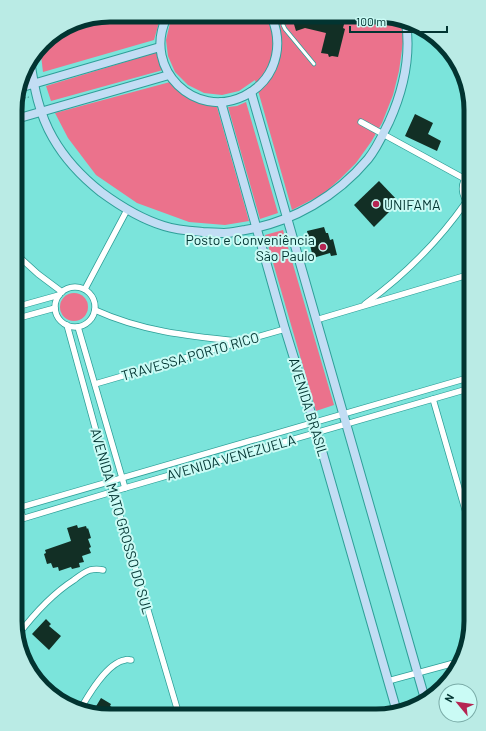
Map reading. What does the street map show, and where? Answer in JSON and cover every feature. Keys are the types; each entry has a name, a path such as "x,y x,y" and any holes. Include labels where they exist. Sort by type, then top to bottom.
{"main road":[{"path":"165,22 160,39 160,48 164,64 169,75 183,90 201,100 221,102 237,99 251,92 265,80 274,64 278,46 277,36 280,26 276,22"},
{"path":"32,71 41,112 53,138 66,158 87,181 127,210 165,227 225,233 257,228 287,219 322,200 349,178 369,158 394,111 404,78 408,52 406,28"},
{"path":"26,86 160,48"},
{"path":"22,117 169,75"},
{"path":"251,92 424,694"},
{"name":"AVENIDA BRASIL","path":"221,102 285,329 317,433 395,707"}],"street":[{"path":"361,122 464,178"},
{"path":"464,182 462,191 464,195"},
{"path":"361,306 386,289 408,270 464,209"},
{"path":"84,289 127,210"},
{"path":"22,259 61,293"},
{"path":"316,320 464,276"},
{"path":"22,305 61,293 71,287 78,287 90,292 95,304 94,315 86,324 78,327 72,327 62,322 58,318 55,308 61,293"},
{"path":"22,317 55,308"},
{"path":"95,310 143,328 240,342"},
{"name":"AVENIDA MATO GROSSO DO SUL","path":"67,325 110,482 177,709"},
{"name":"AVENIDA MATO GROSSO DO SUL","path":"78,327 125,488"},
{"name":"TRAVESSA PORTO RICO","path":"95,384 285,329"},
{"name":"AVENIDA VENEZUELA","path":"22,508 464,379"},
{"name":"AVENIDA VENEZUELA","path":"23,518 464,390"},
{"path":"433,399 464,506"},
{"path":"22,629 51,598 69,583 90,570 103,570"},
{"path":"83,704 99,680 109,670 117,663 124,660 131,660"},
{"path":"388,681 453,663"}],"lane":[{"path":"282,22 280,26 285,29 314,64"}],"path":[{"path":"23,98 36,95"}],"shaded area":[{"path":"110,22 159,22 154,40 43,72 41,56 44,52 61,37 77,29 93,24"},
{"path":"376,22 402,27 403,42 399,71 393,95 382,123 356,163 340,179 323,194 292,210 255,80 239,91 222,95 204,93 188,85 175,72 168,56 166,40 170,23"},
{"path":"158,52 159,63 163,70 51,101 46,86"},
{"path":"170,82 187,98 217,107 249,221 225,225 189,222 137,203 96,175 68,138 55,113"},
{"path":"246,102 278,213 260,219 228,107 237,106"},
{"path":"283,230 334,405 316,411 265,235"},
{"path":"74,293 84,297 88,307 84,317 74,321 64,317 60,307 64,297"}],"building":[{"path":"293,22 345,22 343,28 345,29 338,57 329,57 328,54 321,53 326,33 305,28 296,31"},
{"path":"415,114 433,123 428,134 441,141 437,151 405,136"},
{"name":"UNIFAMA","path":"379,181 399,202 374,227 354,205"},
{"name":"Posto e Conveniência São Paulo","path":"324,227 330,240 333,239 337,255 331,256 330,253 313,258 307,231"},
{"path":"77,525 78,528 86,526 87,529 88,528 91,538 88,539 91,547 89,548 91,553 82,556 84,562 79,563 80,567 72,569 71,567 59,571 58,567 53,568 51,563 47,564 44,554 46,553 45,550 71,541 67,528"},
{"path":"46,619 51,624 49,626 61,636 49,650 32,634"},
{"path":"101,698 111,704 110,706 115,709 110,709 95,707"}],"place":[{"name":"UNIFAMA","path":"376,204"},
{"name":"Posto e Conveniência São Paulo","path":"323,247"}]}
